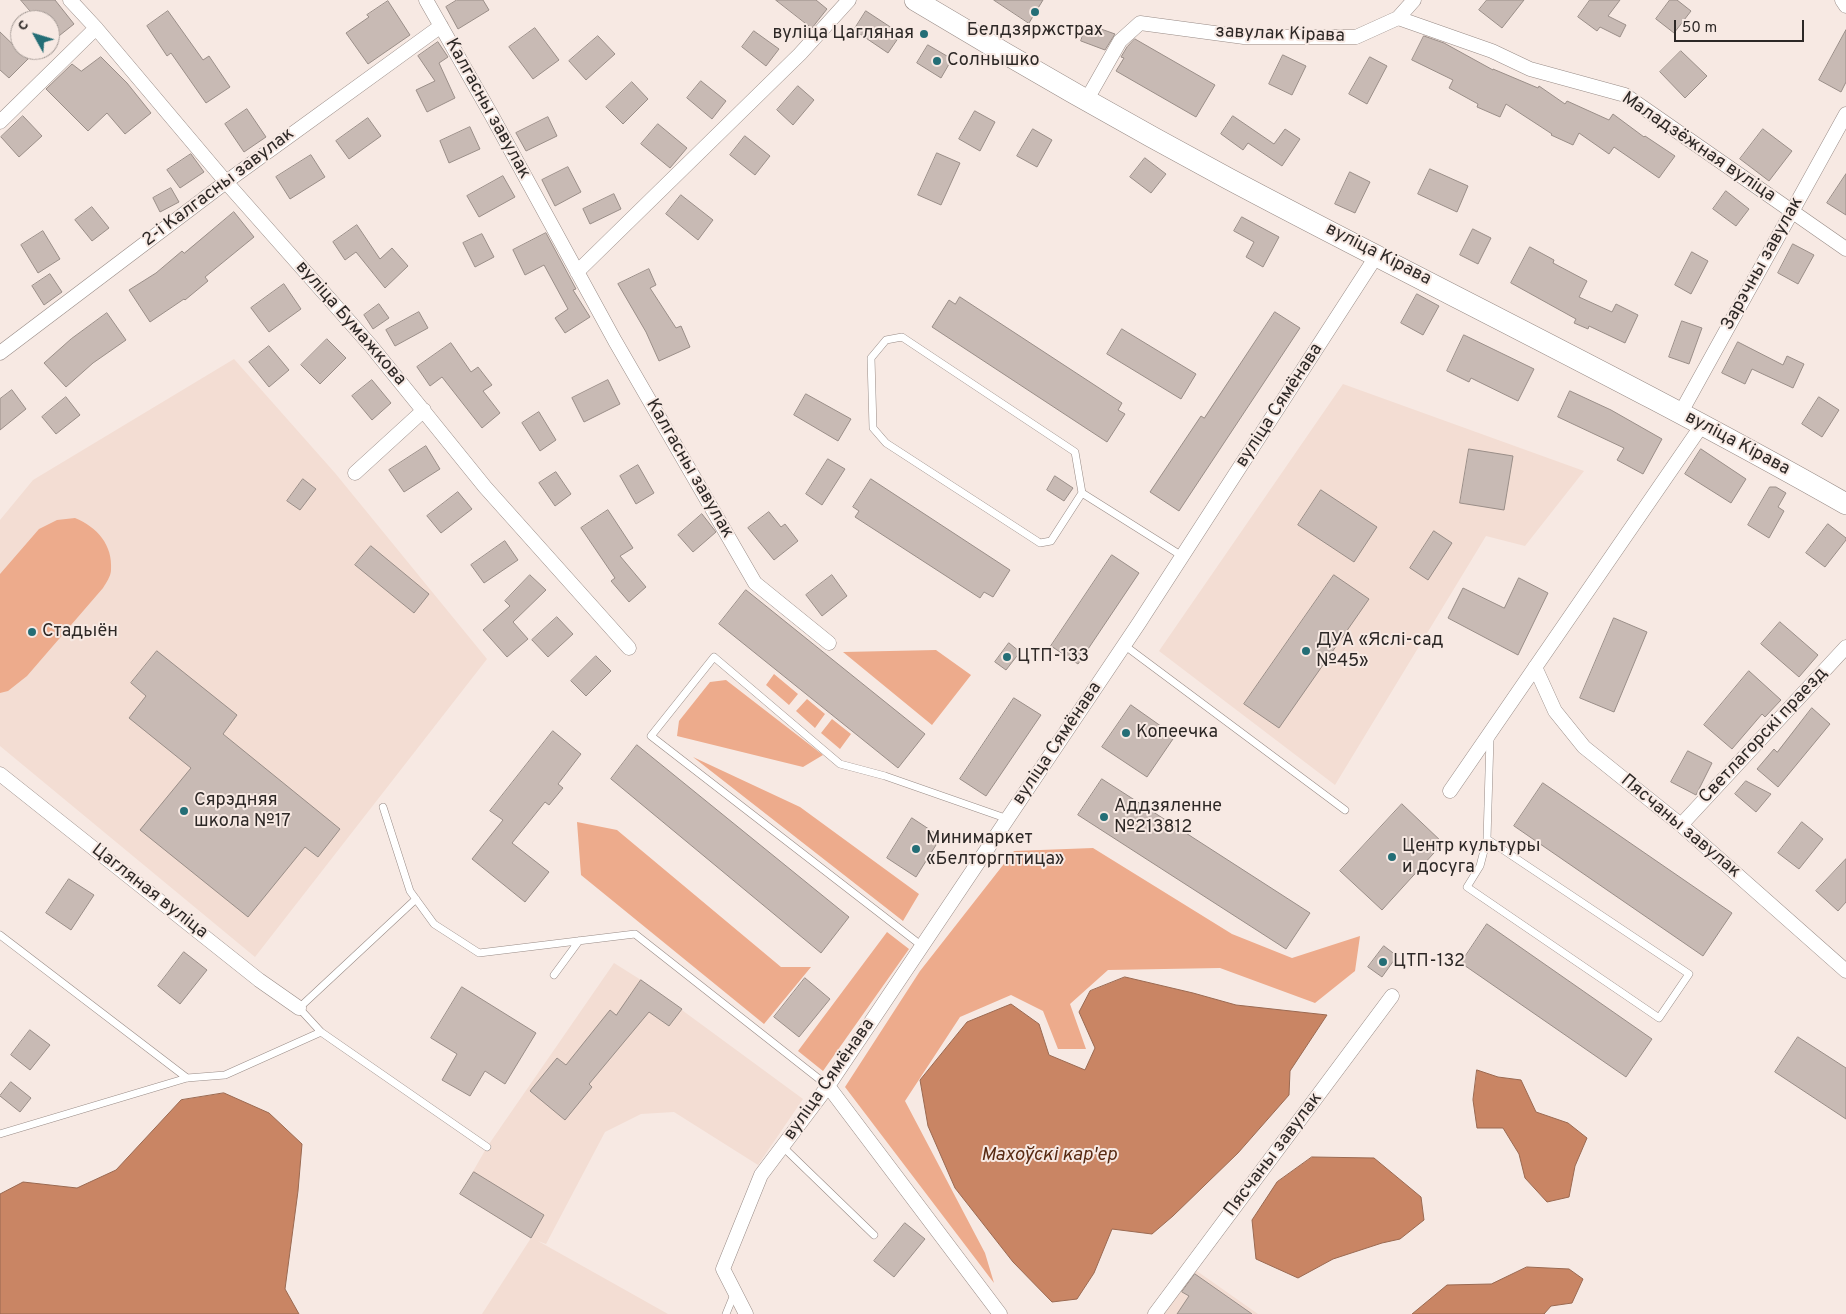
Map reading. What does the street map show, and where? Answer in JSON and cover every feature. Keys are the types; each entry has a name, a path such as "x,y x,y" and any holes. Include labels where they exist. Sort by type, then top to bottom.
{"main road":[{"name":"вуліца Кірава","path":"915,0 1086,101 1230,179 1764,457 1846,504"}],"street":[{"name":"вуліца Бумажкова","path":"70,0 96,28 226,182 371,346 485,486 630,648"},
{"name":"Калгасны завулак","path":"426,0 492,116 632,372 755,583 829,643"},
{"path":"577,272 800,54 849,0"},
{"name":"завулак Кірава","path":"1086,101 1120,41 1140,23 1244,37 1356,37 1398,18 1414,0"},
{"path":"1842,0 1846,6"},
{"name":"Маладзёжная вуліца","path":"1398,18 1492,52 1530,69 1626,95 1846,249"},
{"name":"2-і Калгасны завулак","path":"0,354 226,182 441,26"},
{"path":"0,122 96,28"},
{"name":"Зарэчны завулак","path":"1680,414 1846,114"},
{"name":"вуліца Сямёнава","path":"746,1314 724,1269 761,1175 828,1086 1008,819 1124,645 1377,255"},
{"path":"355,473 424,410"},
{"path":"1450,791 1702,425"},
{"name":"Светлагорскі праезд","path":"1682,825 1846,647"},
{"name":"Пясчаны завулак","path":"1535,667 1555,711 1584,747 1682,825 1846,971"},
{"name":"Цагляная вуліца","path":"0,774 259,980 299,1008"},
{"name":"Пясчаны завулак","path":"1156,1314 1392,996"},
{"path":"828,1086 1000,1314"}],"lane":[{"path":"1082,493 1051,541 1040,543 1027,535 886,443 873,428 870,358 886,340 902,337 1075,452 1082,493 1182,556"},
{"path":"1124,645 1345,810"},
{"path":"922,946 651,736 714,657 840,764 885,776 1008,819"},
{"path":"1487,839 1690,974 1659,1018 1467,887 1480,866 1487,839 1490,732"},
{"path":"383,807 410,891 434,924 479,953 635,934 828,1086"},
{"path":"416,900 299,1008 322,1032 487,1147"},
{"path":"0,935 187,1078"},
{"path":"554,975 579,941"},
{"path":"0,1134 187,1078 224,1075 322,1032"},
{"path":"783,1147 874,1235"},
{"path":"726,1314 735,1291"}],"shaded area":[{"path":"234,359 335,473 487,659 255,957 0,746 0,520 33,480"},
{"path":"1343,384 1584,471 1525,546 1486,536 1335,785 1159,651"},
{"name":"Стадыён","path":"75,518 90,526 102,538 111,561 109,577 103,588 27,676 8,691 0,693 0,574 39,529 57,520"},
{"path":"936,650 971,675 932,725 843,652"},
{"path":"774,674 798,694 789,705 766,685"},
{"path":"726,680 823,755 803,767 677,736 679,721 710,682"},
{"path":"807,699 825,714 815,728 796,711"},
{"path":"832,719 851,734 840,749 821,733"},
{"path":"693,757 800,807 919,894 903,921"},
{"path":"577,822 617,830 781,967 811,967 764,1024 581,875"},
{"path":"1093,848 1232,934 1292,958 1360,936 1355,971 1315,1003 1220,968 1108,970 1070,1004 1086,1049 1058,1049 1043,1011 1011,995 960,1017 905,1101 985,1253 994,1283 845,1087 920,971 1014,851"},
{"path":"887,932 909,949 823,1071 798,1051"},
{"path":"614,963 641,980 803,1099 758,1165 674,1112 641,1114 605,1132 546,1244 538,1241 668,1314 482,1314 531,1238 460,1194 487,1147"},
{"path":"1194,1269 1258,1314 1160,1314"}],"water":[{"name":"Махоўскі кар'ер","path":"1125,977 1236,1005 1327,1015 1290,1071 1289,1095 1238,1153 1152,1234 1112,1229 1094,1273 1077,1299 1052,1302 1013,1262 955,1188 928,1126 920,1080 967,1022 1011,1004 1039,1024 1049,1055 1085,1070 1095,1048 1079,1012 1090,991"},
{"path":"1477,1070 1498,1077 1521,1080 1536,1112 1568,1123 1587,1138 1575,1166 1569,1197 1547,1202 1525,1178 1519,1154 1503,1128 1477,1128 1473,1100"},
{"path":"224,1093 269,1113 302,1144 298,1191 285,1289 299,1314 0,1314 0,1194 23,1182 77,1188 116,1170 181,1100"},
{"path":"1312,1157 1374,1158 1421,1197 1424,1220 1400,1239 1333,1259 1298,1278 1256,1259 1252,1220 1277,1182"},
{"path":"1527,1267 1569,1269 1583,1279 1572,1303 1551,1306 1544,1314 1412,1314 1447,1285 1491,1284"}],"building":[{"path":"21,0 55,0 74,24 60,35 60,10 30,10"},
{"path":"457,0 483,0 489,10 458,29 446,7"},
{"path":"776,0 816,0 827,9 812,28"},
{"path":"994,0 1043,0 1029,23"},
{"path":"1487,0 1524,0 1502,28 1479,10"},
{"path":"1590,0 1620,0 1608,16 1626,25 1620,37 1600,27 1597,31 1578,17"},
{"path":"1670,0 1677,0 1691,11 1674,33 1656,19"},
{"path":"388,1 410,35 368,64 346,33 369,17 367,15"},
{"path":"168,11 203,60 209,56 230,87 206,103 171,53 167,56 147,26"},
{"path":"866,11 901,34 888,53 854,30"},
{"path":"1087,24 1115,34 1105,50 1081,41"},
{"path":"535,28 559,60 533,79 509,47"},
{"path":"1846,30 1846,82 1841,92 1819,80"},
{"path":"754,31 779,49 766,66 742,47"},
{"path":"0,32 10,42 10,60 27,60 9,78 0,70"},
{"path":"598,36 615,54 586,80 569,61"},
{"path":"1424,36 1444,43 1493,70 1538,88 1539,86 1565,104 1567,101 1609,120 1613,114 1644,137 1675,156 1659,178 1614,147 1609,154 1579,133 1573,145 1551,135 1506,104 1500,117 1477,107 1478,104 1449,88 1453,80 1412,60"},
{"path":"1135,39 1215,85 1196,117 1116,71 1124,58 1121,57"},
{"path":"438,42 448,57 439,63 455,98 427,112 416,90 435,81 418,56"},
{"path":"928,45 952,59 941,78 917,63"},
{"path":"1681,51 1707,76 1685,98 1660,72"},
{"path":"1283,55 1306,66 1292,95 1269,84"},
{"path":"101,57 127,83 151,113 125,134 107,113 88,131 46,89 72,64 81,71"},
{"path":"1370,57 1387,66 1367,104 1349,94"},
{"path":"701,81 726,101 712,119 687,98"},
{"path":"632,82 648,99 623,124 606,107"},
{"path":"798,86 814,100 793,125 777,110"},
{"path":"247,109 266,137 244,152 225,124"},
{"path":"975,111 995,122 980,151 959,139"},
{"path":"23,116 42,136 19,157 1,137"},
{"path":"1233,116 1274,144 1285,129 1300,139 1282,166 1248,143 1243,150 1221,134"},
{"path":"548,117 557,136 526,151 516,133"},
{"path":"368,118 381,136 349,159 336,141"},
{"path":"658,124 687,148 670,168 641,144"},
{"path":"470,127 480,149 449,163 440,141"},
{"path":"1033,129 1052,140 1037,167 1017,156"},
{"path":"1763,129 1792,151 1769,181 1740,159"},
{"path":"745,136 770,156 755,175 730,155"},
{"path":"937,153 960,163 941,205 918,195"},
{"path":"191,154 204,172 180,188 167,170"},
{"path":"311,155 325,177 290,199 276,177"},
{"path":"1145,158 1166,174 1151,193 1130,177"},
{"path":"568,167 581,192 555,206 542,180"},
{"path":"1430,169 1468,186 1457,212 1418,194"},
{"path":"1350,172 1370,182 1355,213 1335,204"},
{"path":"1846,174 1846,215 1827,203"},
{"path":"503,176 515,197 479,217 467,196"},
{"path":"171,188 179,202 160,212 153,198"},
{"path":"1726,191 1749,209 1736,226 1713,209"},
{"path":"614,194 621,209 590,224 583,209"},
{"path":"681,195 713,220 698,240 666,214"},
{"path":"92,207 109,228 92,241 75,220"},
{"path":"234,212 254,237 205,277 208,281 185,300 150,322 129,290 156,273 182,251 184,253"},
{"path":"1242,217 1279,237 1263,267 1246,257 1254,242 1234,231"},
{"path":"357,225 380,259 392,248 408,266 385,288 356,252 345,260 333,242"},
{"path":"1473,229 1491,238 1478,264 1460,255"},
{"path":"43,231 60,259 38,273 21,245"},
{"path":"546,233 576,289 573,290 590,317 565,333 555,318 568,309 544,265 525,275 513,250"},
{"path":"482,234 494,257 475,267 463,243"},
{"path":"1793,244 1814,255 1798,284 1778,273"},
{"path":"1530,247 1554,260 1553,263 1587,281 1579,297 1612,312 1616,304 1638,315 1625,343 1589,326 1588,329 1574,323 1576,319 1511,283"},
{"path":"1692,252 1708,261 1691,294 1675,285"},
{"path":"649,269 656,285 650,288 676,328 681,326 690,347 659,361 646,332 618,284"},
{"path":"50,274 62,292 44,305 32,286"},
{"path":"284,284 301,309 269,332 251,308"},
{"path":"1417,294 1439,306 1423,335 1401,323"},
{"path":"960,297 1122,403 1118,410 1125,414 1107,442 932,327 949,300 955,304"},
{"path":"379,304 389,318 373,329 364,315"},
{"path":"419,312 428,328 395,346 386,330"},
{"path":"1275,312 1300,328 1179,511 1150,492 1201,416 1204,418"},
{"path":"107,313 126,340 93,363 66,387 44,363 71,339"},
{"path":"1682,321 1702,328 1689,364 1669,357"},
{"path":"1122,329 1196,374 1181,399 1107,354"},
{"path":"1464,335 1534,369 1518,401 1471,378 1469,382 1447,371"},
{"path":"327,339 346,358 320,384 301,365"},
{"path":"1738,342 1783,365 1787,356 1804,364 1793,388 1752,369 1745,384 1722,373"},
{"path":"451,343 471,372 478,367 492,385 483,391 500,413 482,428 442,377 430,386 417,367"},
{"path":"269,346 289,370 269,387 249,362"},
{"path":"372,380 391,403 372,420 352,396"},
{"path":"608,380 620,404 584,422 572,398"},
{"path":"12,390 26,409 0,430 0,399"},
{"path":"1570,391 1611,410 1662,439 1643,474 1617,460 1624,448 1558,417"},
{"path":"806,394 851,419 838,441 794,415"},
{"path":"66,397 80,415 56,434 42,417"},
{"path":"1819,397 1839,410 1822,437 1802,424"},
{"path":"539,412 556,440 540,451 522,423"},
{"path":"426,446 440,469 404,492 389,470"},
{"path":"1469,449 1513,456 1504,510 1460,503"},
{"path":"1701,449 1746,479 1731,503 1685,474"},
{"path":"828,459 845,469 822,505 806,494"},
{"path":"638,465 654,493 636,504 620,476"},
{"path":"556,472 571,494 555,506 539,483"},
{"path":"1055,476 1073,488 1064,501 1047,490"},
{"path":"303,479 316,489 300,510 287,501"},
{"path":"871,479 1010,570 993,597 984,592 980,598 855,517 859,511 853,507"},
{"path":"1770,487 1776,487 1786,493 1778,507 1784,511 1769,538 1748,525"},
{"path":"1321,490 1377,527 1354,562 1298,525"},
{"path":"458,492 472,509 441,533 427,516"},
{"path":"608,510 633,548 620,556 646,587 629,602 611,581 615,578 581,528"},
{"path":"769,512 781,527 785,524 798,541 774,560 748,528"},
{"path":"702,514 716,532 693,552 678,535"},
{"path":"1828,524 1846,540 1825,567 1806,553"},
{"path":"1434,531 1452,543 1428,580 1410,568"},
{"path":"505,541 518,560 484,583 471,565"},
{"path":"371,546 429,594 414,613 355,565"},
{"path":"1112,555 1139,573 1078,664 1051,646"},
{"path":"530,575 546,590 513,622 528,639 507,657 483,630 510,606 505,601"},
{"path":"832,575 847,596 822,616 806,595"},
{"name":"ДУА «Яслі-сад №45»","path":"1334,575 1369,599 1279,728 1244,704"},
{"path":"1519,578 1548,593 1518,655 1448,618 1463,588 1504,608"},
{"path":"746,590 925,734 898,768 719,624"},
{"path":"557,617 573,634 548,657 532,640"},
{"path":"1614,618 1647,632 1614,712 1580,698"},
{"path":"1780,622 1818,655 1799,677 1761,644"},
{"name":"ЦТП-133","path":"1009,643 1020,652 1006,670 995,662"},
{"path":"157,651 237,715 223,734 340,829 318,857 305,847 248,917 140,830 191,768 129,718 146,696 131,683"},
{"path":"596,656 611,671 586,696 571,681"},
{"path":"1749,671 1781,700 1765,717 1762,714 1732,749 1704,725"},
{"path":"1014,698 1041,715 986,796 960,779"},
{"path":"1131,705 1175,736 1147,777 1102,747"},
{"path":"1812,708 1830,724 1778,787 1757,769 1774,749 1777,752"},
{"path":"553,731 581,754 558,784 563,788 549,805 545,802 512,843 549,872 525,902 472,859 503,820 490,811"},
{"path":"637,745 849,917 821,953 611,779"},
{"path":"1688,751 1712,763 1696,795 1671,782"},
{"path":"1102,779 1310,913 1286,949 1078,815"},
{"path":"1746,781 1771,794 1756,812 1735,794"},
{"path":"1543,783 1732,913 1703,956 1514,826"},
{"name":"Центр культуры и досуга","path":"1402,804 1443,843 1382,910 1340,871"},
{"path":"912,818 941,837 916,877 887,858"},
{"path":"1802,822 1823,839 1799,869 1778,853"},
{"path":"1846,859 1846,902 1838,911 1816,891"},
{"path":"69,879 94,895 71,930 46,913"},
{"path":"1487,924 1652,1039 1626,1077 1461,963"},
{"name":"ЦТП-132","path":"1384,946 1397,956 1382,977 1368,967"},
{"path":"184,952 207,970 180,1004 158,986"},
{"path":"805,978 830,999 799,1037 774,1017"},
{"path":"641,980 682,1009 669,1026 649,1012 589,1084 592,1087 565,1120 530,1091 557,1058 566,1065 610,1010 616,1015"},
{"path":"462,987 536,1033 505,1084 485,1071 470,1096 442,1080 457,1054 431,1038"},
{"path":"30,1030 50,1045 30,1070 11,1055"},
{"path":"1798,1037 1846,1068 1846,1119 1775,1072"},
{"path":"11,1082 31,1098 20,1112 0,1096"},
{"path":"474,1172 544,1215 531,1238 460,1194"},
{"path":"905,1223 925,1239 894,1277 874,1261"},
{"path":"1195,1274 1252,1314 1177,1314 1189,1296 1182,1292"}],"place":[{"name":"Белдзяржстрах","path":"1035,12"},
{"name":"вуліца Цагляная","path":"924,34"},
{"name":"Солнышко","path":"937,61"},
{"name":"Стадыён","path":"32,632"},
{"name":"ДУА «Яслі-сад №45»","path":"1306,651"},
{"name":"ЦТП-133","path":"1007,657"},
{"name":"Копеечка","path":"1126,733"},
{"name":"Сярэдняя школа №17","path":"184,811"},
{"name":"Аддзяленне №213812","path":"1104,817"},
{"name":"Минимаркет «Белторгптица»","path":"916,849"},
{"name":"Центр культуры и досуга","path":"1392,857"},
{"name":"ЦТП-132","path":"1383,962"}]}
